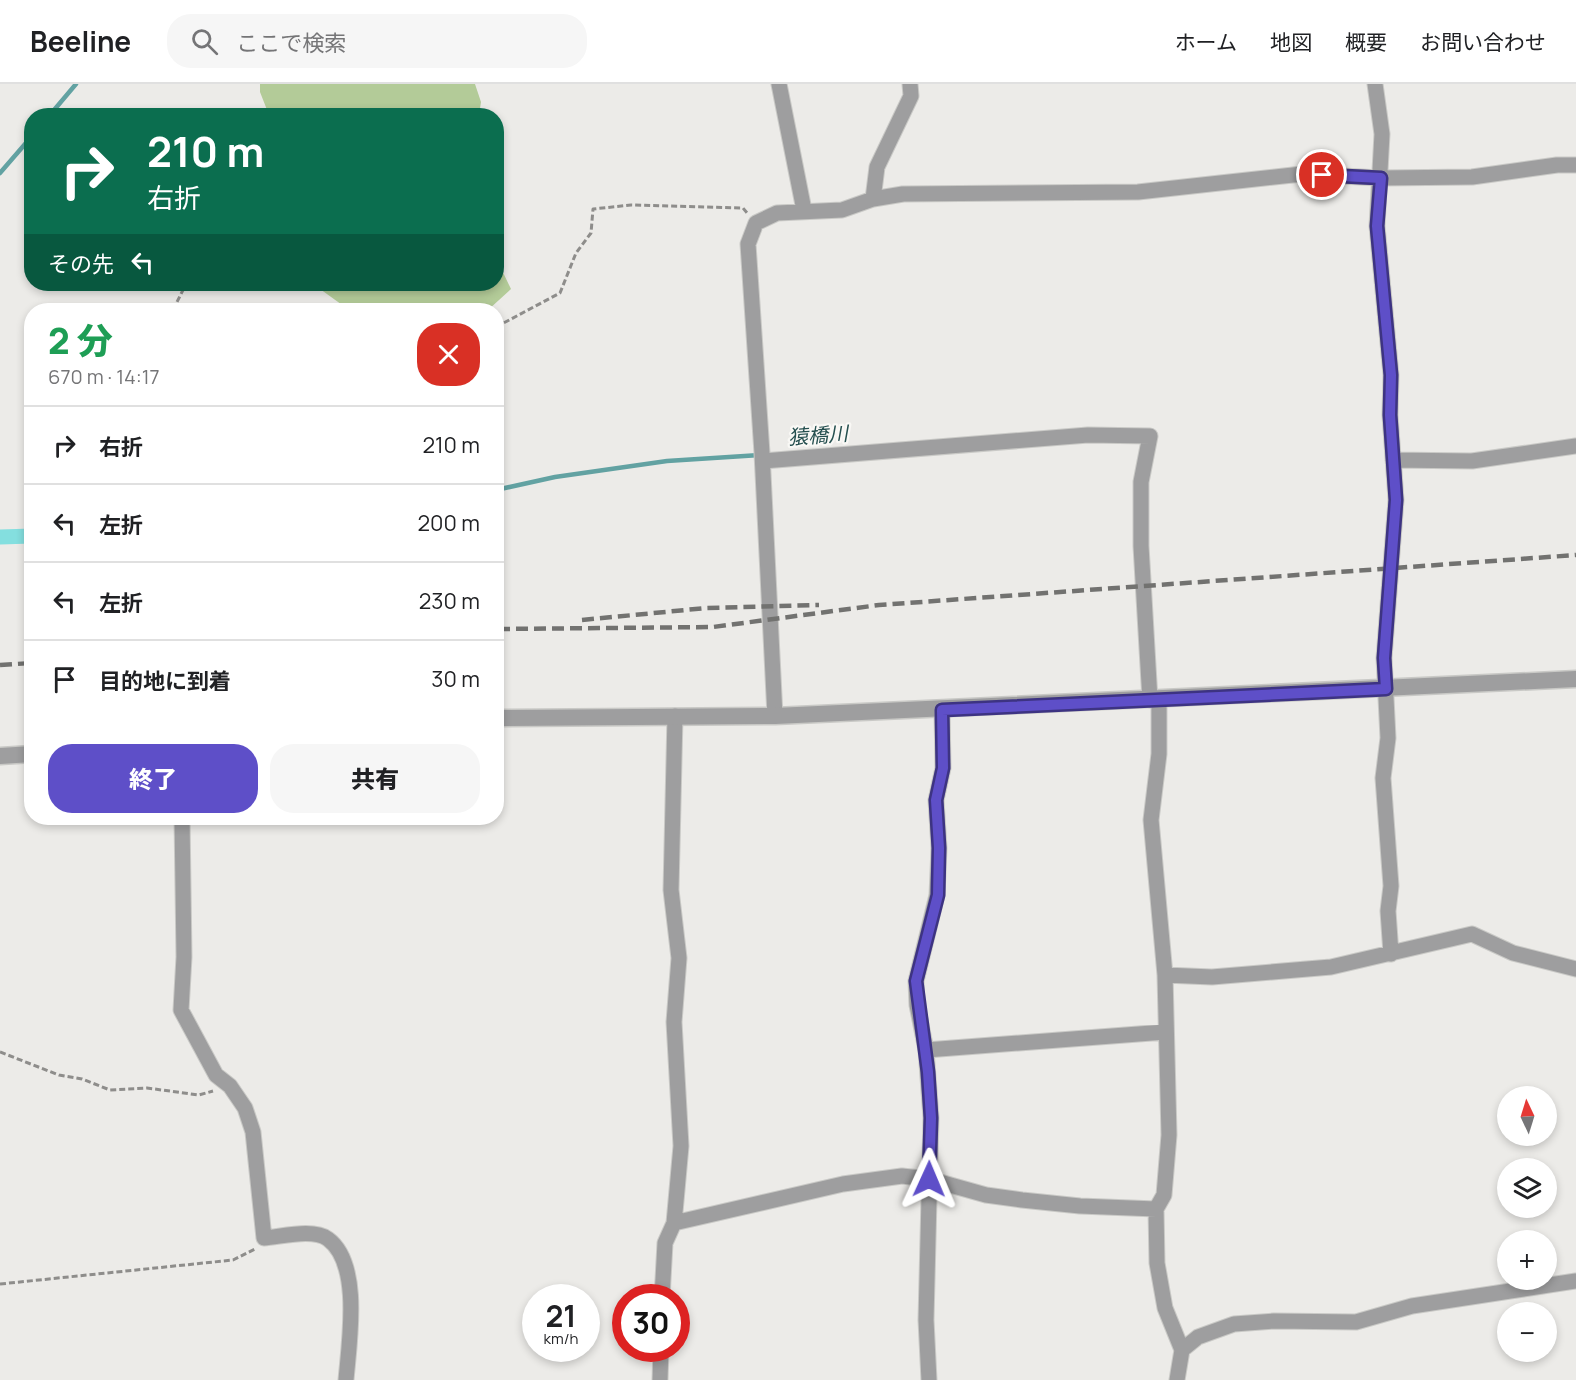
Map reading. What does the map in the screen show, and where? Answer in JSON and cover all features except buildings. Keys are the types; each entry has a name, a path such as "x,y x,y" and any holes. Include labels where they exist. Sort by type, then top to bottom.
{"street":[{"path":"779,84 804,210"},
{"path":"873,199 877,167 911,96 910,84"},
{"path":"1375,84 1382,134 1377,226 1391,375 1396,500 1384,658 1388,738 1383,778 1391,886 1388,911 1391,954"},
{"path":"775,716 762,457 748,244 756,223 777,213 842,210 873,199 903,194 1138,192 1302,174 1381,178 1472,177 1557,165 1576,165"},
{"path":"762,457 1088,435 1150,436 1141,482 1141,514 1159,754 1151,820 1165,975 1168,1171 1164,1195 1156,1209 1157,1263 1166,1308 1182,1350 1177,1380"},
{"path":"1393,460 1472,461 1576,446"},
{"path":"504,718 775,716 942,710 1576,679"},
{"path":"929,1380 926,1320 931,1118 926,1050 917,1005 916,981 938,895 939,848 936,800 943,768 942,710"},
{"path":"663,1284 665,1244 674,1223 681,1146 674,1022 679,958 671,890 675,716"},
{"path":"0,756 24,754"},
{"path":"182,825 184,957 181,1010 216,1075 230,1086 245,1108 253,1132 264,1238 314,1234 327,1239 343,1261 349,1279 351,1302 346,1380"},
{"path":"1165,975 1212,977 1331,967 1472,934 1513,953 1576,969"},
{"path":"926,1050 1165,1032"},
{"path":"674,1223 876,1178 902,1176 929,1179 986,1195 1022,1200 1080,1206 1156,1209"},
{"path":"1182,1350 1198,1337 1234,1324 1275,1321 1356,1322 1412,1306 1576,1281"},
{"path":"660,1380 661,1362"}],"path":[{"path":"504,323 560,293 576,253 591,233 593,209 631,205 743,208 756,223"},
{"path":"0,1052 59,1075 110,1090 147,1088 199,1095 230,1086"},
{"path":"0,1284 233,1260 258,1248 264,1238"}],"green space":[{"path":"260,84 475,84 481,102 480,108 266,108 260,92"},
{"path":"504,274 511,289 496,303 339,303 323,291 504,291"}],"waterway":[{"path":"56,108 76,84"},
{"path":"0,173 24,145"},
{"name":"猿橋川","path":"504,488 555,477 667,461 760,455"},
{"path":"0,537 24,536"}],"railway":[{"path":"504,629 713,627 879,605 1576,555"},
{"path":"582,620 706,608 819,605"},
{"path":"0,665 24,664"}],"route":[{"path":"929,1179 931,1118 928,1072 917,1005 916,981 938,895 939,848 936,800 943,768 942,710 1386,689 1384,658 1396,500 1390,415 1391,375 1377,226 1381,178 1322,175"}]}
